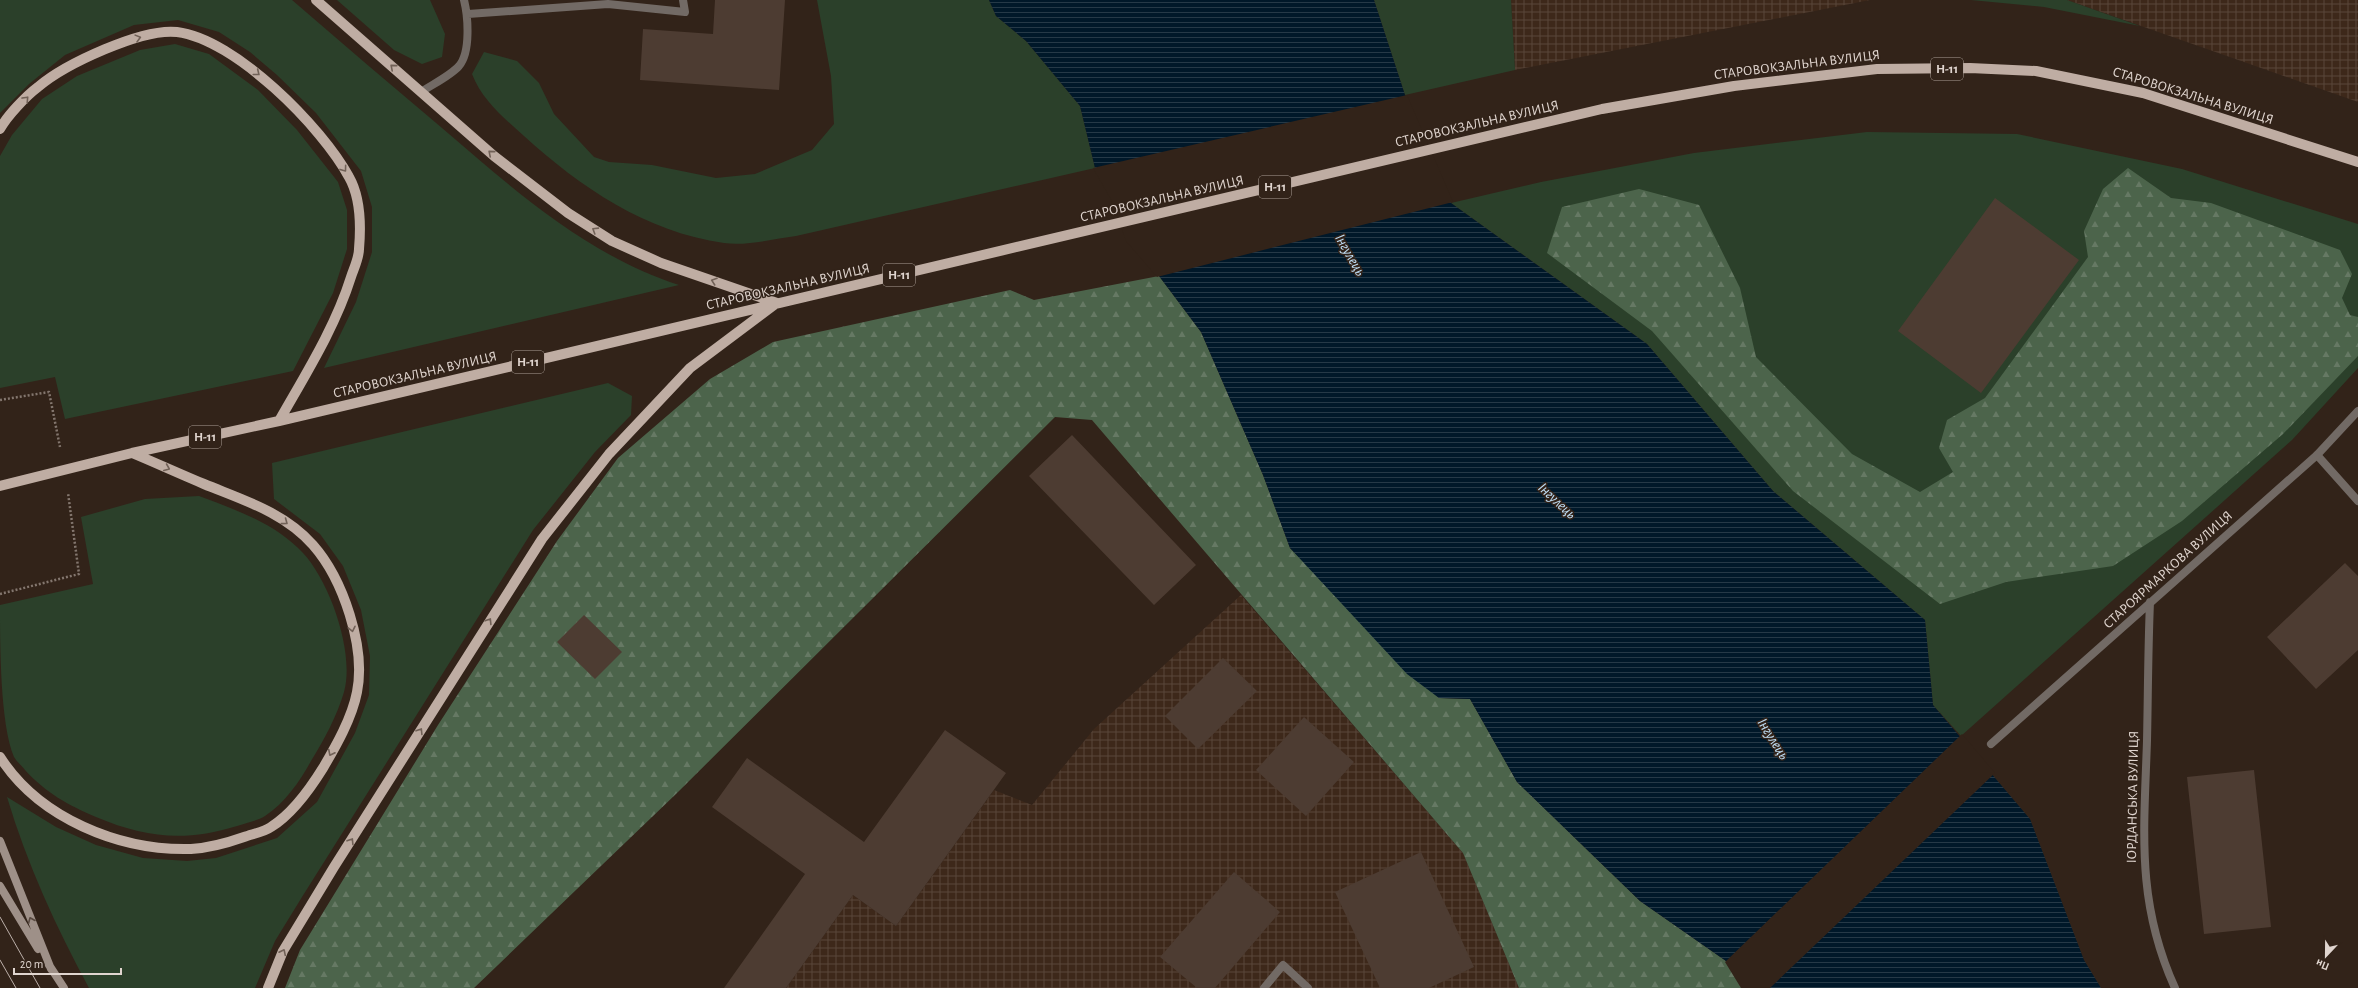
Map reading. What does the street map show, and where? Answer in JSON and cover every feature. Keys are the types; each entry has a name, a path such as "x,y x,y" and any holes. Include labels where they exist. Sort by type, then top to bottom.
{"main road":[{"path":"316,0 494,156 568,213 612,241 661,262 777,303"},
{"path":"0,129 37,87 73,64 139,37 177,32 214,43 245,64 270,84 308,122 350,178 360,210 359,252 344,300 279,422"},
{"name":"СТАРОВОКЗАЛЬНА ВУЛИЦЯ","path":"0,486 65,471 132,453 279,422 1602,109 1667,97 1809,75 1877,69 1970,68 2036,71 2143,93 2358,162"},
{"path":"268,988 283,951 322,887 542,539 609,454 690,368 777,303"},
{"path":"0,757 34,798 59,814 88,828 107,836 137,844 191,849 213,846 271,828 307,793 330,756 348,719 357,692 359,658 349,614 332,572 312,544 268,509 132,453"},
{"path":"0,841 52,969"},
{"path":"0,886 64,988"}],"street":[{"path":"421,92 460,65 467,46 468,14 464,0"},
{"path":"468,14 608,4 685,12 684,0"},
{"name":"СТАРОЯРМАРКОВА ВУЛИЦЯ","path":"1991,744 2317,455 2358,411"},
{"path":"2317,455 2358,501"},
{"name":"ІОРДАНСЬКА ВУЛИЦЯ","path":"2150,602 2143,844 2148,906 2162,960 2175,988"},
{"path":"1264,988 1283,965 1308,988"}],"path":[{"path":"0,400 49,392 65,471 79,574 0,594"}],"shaded area":[{"path":"1511,0 1870,0 1515,70"},
{"path":"2067,0 2358,0 2358,102 2244,62"},
{"path":"1241,595 1463,853 1519,988 786,988 853,895 896,926 994,790 1032,805 1094,729"}],"green space":[{"path":"0,0 292,0 524,197 583,239 614,257 679,285 324,368 356,302 372,252 372,207 361,171 316,113 277,75 250,52 219,32 178,20 134,25 65,55 29,84 0,113"},
{"path":"337,0 430,0 445,34 442,57 422,64 394,50"},
{"path":"817,0 989,0 996,16 1026,41 1080,106 1095,168 796,236 742,244 724,243 695,237 668,229 641,218 591,189 545,155 501,115 481,92 472,74 484,52 517,61 539,83 554,114 594,157 609,162 652,165 716,178 755,174 812,150 834,124 831,76"},
{"path":"1374,0 1511,0 1515,70 1405,95"},
{"path":"1971,0 2067,0 2140,26 2044,7"},
{"path":"175,44 209,54 258,90 297,130 338,182 347,210 347,249 333,293 293,371 65,419 55,377 0,388 0,156 12,135 42,99 77,76 140,50"},
{"path":"1867,132 2017,134 2182,169 2358,224 2358,368 2292,440 1961,736 1933,705 1925,620 1773,491 1647,344 1451,203 1541,182 1694,153"},
{"path":"2128,168 2171,198 2211,203 2340,250 2352,274 2342,298 2350,315 2358,317 2358,356 2283,434 2182,521 2113,566 2006,582 1940,604 1793,491 1652,331 1547,253 1562,207 1639,189 1699,205 1740,288 1756,357 1852,454 1920,492 1953,472 1939,448 1947,420 1985,398 2088,257 2084,231 2103,189"},
{"path":"1159,276 1201,332 1263,475 1290,548 1439,698 1470,699 1517,782 1640,901 1726,961 1743,988 1519,988 1463,853 1092,420 1055,417 677,793 474,988 285,988 300,950 438,725 557,541 618,458 710,379 773,342 1010,290 1034,300"},
{"path":"608,383 632,396 631,415 595,452 533,530 275,941 255,988 89,988 43,895 24,847 7,797 56,827 96,845 143,858 187,861 216,858 277,838 317,802 355,733 369,695 370,656 361,610 343,566 320,534 274,499 272,463"},
{"path":"199,496 241,512 268,525 280,533 303,553 313,566 331,599 343,639 347,676 344,692 334,719 307,769 297,784 272,811 255,821 218,831 183,836 149,833 132,830 114,824 76,808 49,792 15,759 9,743 3,704 0,605 93,584 81,517 145,499"}],"water":[{"name":"Інгулець","path":"989,0 1374,0 1405,95 1451,203 1647,344 1773,491 1925,620 1933,705 2030,819 2084,960 2101,988 1743,988 1726,961 1640,901 1517,782 1470,699 1439,698 1407,674 1290,548 1263,475 1201,332 1159,276 1127,240 1115,202 1095,168 1080,106 1026,41 996,16"}],"pier":[{"path":"1407,95 1453,202 1157,277 1126,241 1113,203 1093,168"},
{"path":"1962,734 1995,773 1770,988 1741,988 1725,962"}],"building":[{"path":"715,0 785,0 779,90 640,80 643,29 713,34"},
{"path":"1995,198 2079,260 1981,393 1898,331"},
{"path":"1072,435 1196,565 1154,605 1029,476"},
{"path":"2345,563 2358,576 2358,650 2316,689 2267,637"},
{"path":"584,615 622,652 595,679 557,642"},
{"path":"1223,658 1257,691 1198,749 1165,716"},
{"path":"1304,717 1354,762 1306,816 1256,770"},
{"path":"945,730 1006,773 896,926 853,895 786,988 724,988 805,874 712,807 747,758 864,842"},
{"path":"2254,770 2271,927 2204,934 2187,777"},
{"path":"1421,852 1474,967 1429,988 1380,988 1335,892"},
{"path":"1234,872 1280,912 1215,988 1197,988 1160,957"}],"tram line":[{"path":"0,917 40,988"},
{"path":"0,960 16,988"}]}
